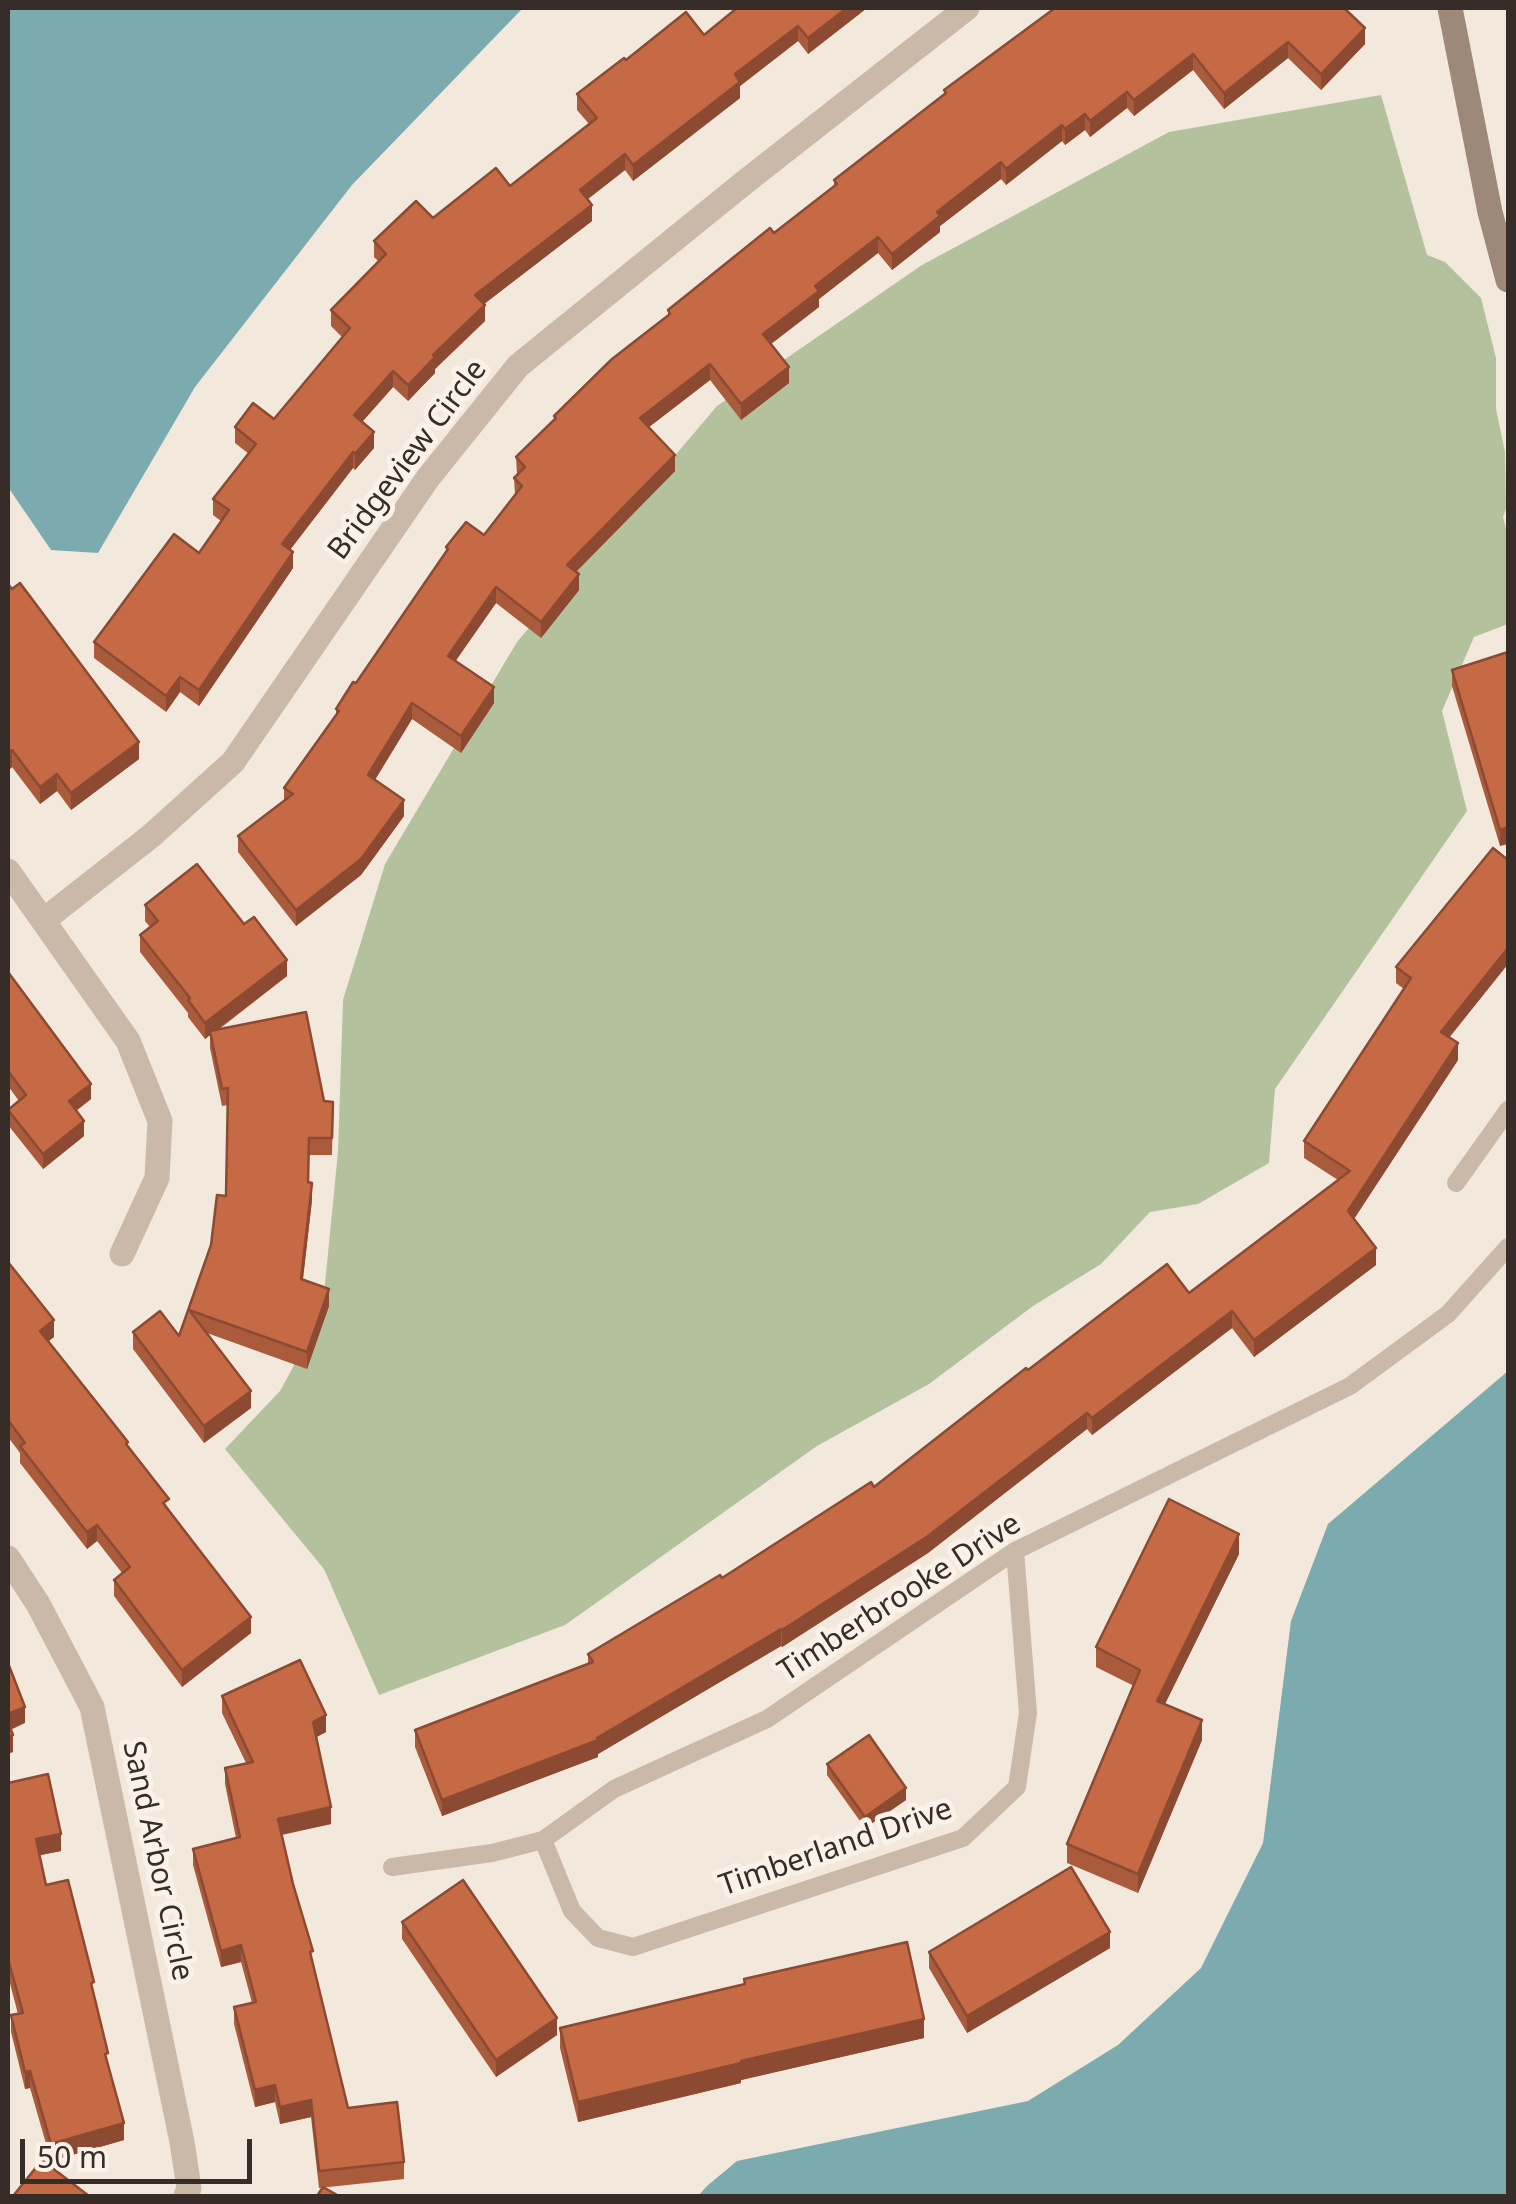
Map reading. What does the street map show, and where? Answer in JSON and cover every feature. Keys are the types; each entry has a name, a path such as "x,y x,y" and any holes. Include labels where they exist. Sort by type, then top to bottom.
{"street":[{"name":"Bridgeview Circle","path":"44,920 151,836 234,762 428,478 518,366 967,8"},
{"path":"1450,8 1490,212 1508,280"},
{"path":"8,871 128,1041 160,1121 157,1178 122,1254"},
{"name":"Sand Arbor Circle","path":"8,1558 38,1604 92,1707 182,2142 186,2196"}],"lane":[{"path":"1456,1183 1508,1110"},
{"name":"Timberbrooke Drive","path":"392,1866 492,1853 544,1840 614,1789 767,1720 1015,1551 1350,1386 1448,1314 1508,1247"},
{"name":"Timberland Drive","path":"544,1840 572,1911 598,1938 633,1947 964,1838 1017,1787 1028,1713 1015,1551"}],"green space":[{"path":"1381,95 1427,255 1445,262 1481,298 1496,358 1496,409 1505,452 1503,517 1508,536 1508,624 1474,637 1442,711 1467,811 1275,1089 1269,1163 1198,1204 1150,1212 1101,1264 1033,1306 929,1384 817,1446 565,1625 379,1695 324,1569 225,1449 280,1391 322,1314 338,1152 343,1000 385,864 517,642 717,406 922,265 1169,132"}],"water":[{"path":"8,8 523,8 352,185 195,387 98,553 51,550 8,487"},
{"path":"1508,1371 1508,2196 698,2196 737,2161 1028,2101 1118,2045 1201,1968 1263,1843 1291,1621 1328,1524"}],"building":[{"path":"737,8 847,8 808,38 798,26 735,74 740,82 633,165 625,154 580,190 592,205 475,295 485,305 408,385 393,371 354,415 374,432 353,452 282,544 293,552 199,690 180,677 166,696 94,642 174,534 199,553 229,510 213,499 256,444 235,427 253,403 274,419 350,328 331,310 386,254 374,241 416,201 433,218 496,168 510,186 597,118 577,94 686,12 704,35"},
{"path":"1055,8 1344,8 1365,28 1321,74 1288,42 1224,93 1193,54 1134,100 1127,92 1090,121 1085,114 1065,129 1062,125 1006,169 1001,162 937,212 940,216 892,254 878,237 815,286 819,291 763,334 789,367 741,404 710,364 640,418 675,455 567,565 579,574 541,622 496,587 448,656 494,687 461,736 412,703 368,775 404,800 361,859 296,910 238,836 293,794 284,788 466,522 484,535 522,486 514,478 525,467 516,457 612,359 670,314 668,310 770,228 774,233 837,184 834,180 946,93 944,90"},
{"path":"20,583 139,742 71,793 57,774 40,787 8,749 8,584 12,589"},
{"path":"1508,652 1508,827 1500,830 1452,670"},
{"path":"1493,848 1508,860 1508,948 1441,1032 1458,1043 1348,1211 1376,1248 1254,1340 1232,1311 1092,1418 1087,1413 928,1536 782,1630 598,1740 442,1800 415,1730 593,1662 588,1654 720,1575 722,1578 871,1482 874,1487 1167,1264 1189,1293 1350,1171 1304,1141 1411,978 1396,967"},
{"path":"197,864 244,924 254,917 287,960 205,1023 140,935 158,921 145,905"},
{"path":"8,972 91,1084 69,1101 84,1121 43,1154 8,1110 26,1095 8,1071"},
{"path":"306,1012 324,1101 333,1102 332,1138 309,1138 308,1182 312,1183 301,1279 329,1289 307,1352 189,1310 251,1391 204,1426 133,1332 160,1311 179,1336 211,1245 217,1195 226,1196 228,1088 222,1089 210,1031"},
{"path":"8,1262 54,1320 40,1331 128,1442 169,1499 163,1503 251,1617 182,1670 114,1580 130,1567 97,1525 87,1532 20,1446 25,1443 8,1420"},
{"path":"1169,1499 1239,1534 1157,1701 1202,1720 1138,1874 1067,1844 1140,1670 1096,1647"},
{"path":"300,1660 326,1715 313,1722 331,1807 278,1819 348,2108 397,2102 404,2162 319,2171 311,2100 280,2107 275,2085 255,2090 234,2007 256,2002 241,1945 221,1951 193,1849 240,1837 225,1768 253,1762 222,1696"},
{"path":"8,1663 25,1707 8,1714"},
{"path":"869,1735 906,1788 865,1817 827,1764"},
{"path":"48,1774 61,1834 36,1839 46,1885 68,1880 94,1982 91,1983 108,2053 105,2054 124,2123 51,2144 30,2071 25,2072 11,2015 23,2013 8,1959 8,1783"},
{"path":"1071,1867 1110,1932 967,2016 929,1952"},
{"path":"463,1880 557,2018 496,2060 402,1922"},
{"path":"907,1942 924,2019 578,2102 560,2028 745,1984 744,1979"},
{"path":"42,2160 89,2196 13,2196"},
{"path":"323,2187 339,2196 317,2196"}]}
